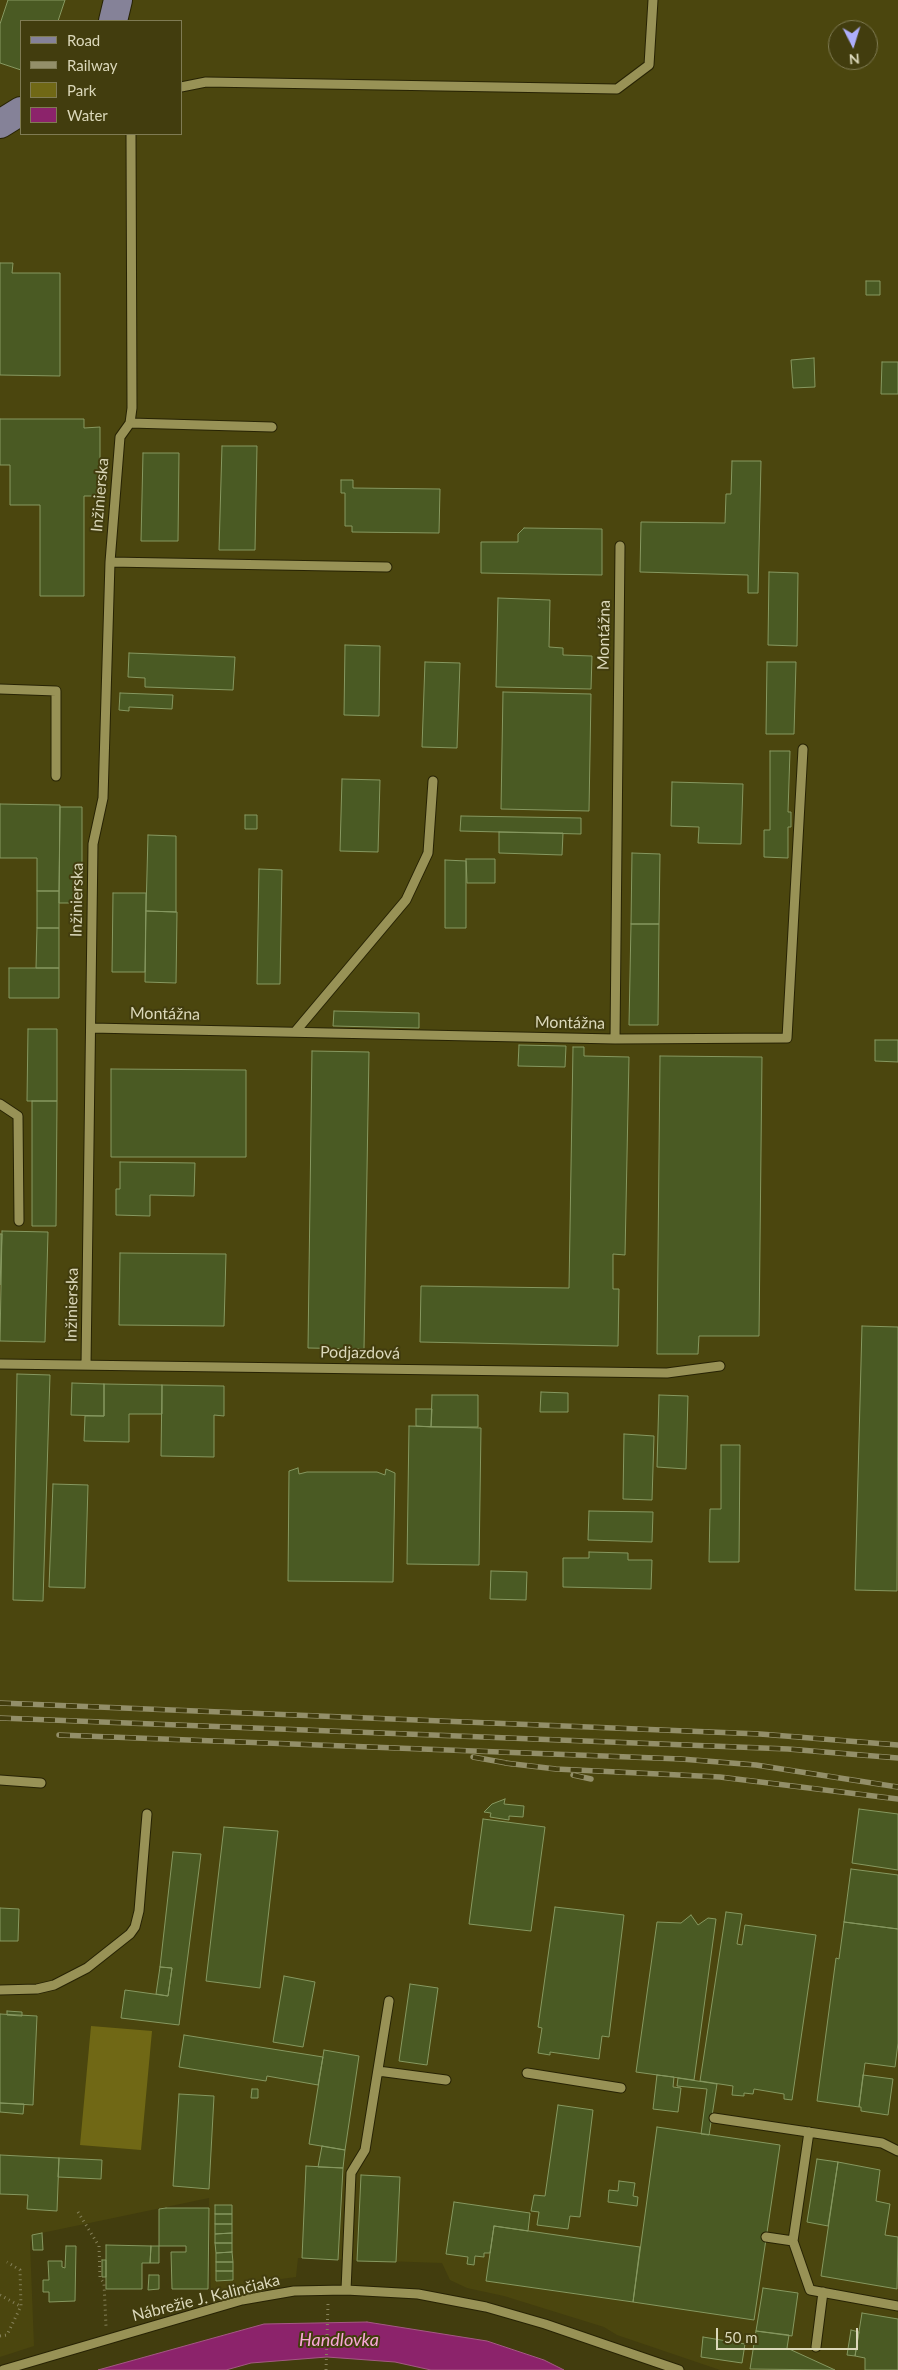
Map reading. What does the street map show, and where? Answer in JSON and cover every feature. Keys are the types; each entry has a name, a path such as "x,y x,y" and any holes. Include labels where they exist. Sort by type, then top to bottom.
{"main road":[{"path":"113,20 118,0"},
{"path":"0,124 20,112"}],"street":[{"path":"182,87 206,82 617,89 649,65 653,0"},
{"path":"131,135 132,408 130,423 272,427"},
{"name":"Inžinierska","path":"86,1365 93,844 103,798 110,562 120,437 130,423"},
{"name":"Montážna","path":"90,1028 615,1039 620,546"},
{"path":"110,562 387,567"},
{"path":"0,690 56,691 56,776"},
{"path":"615,1039 787,1038 803,749"},
{"path":"294,1032 406,900 428,853 433,780"},
{"path":"0,1104 18,1116 19,1221"},
{"name":"Podjazdová","path":"0,1364 667,1372 720,1366"},
{"path":"0,1780 41,1783"},
{"path":"0,1990 37,1990 54,1985 87,1968 130,1934 139,1911 148,1814"},
{"path":"346,2290 351,2174 365,2150 389,2001"},
{"path":"378,2071 446,2080"},
{"path":"527,2073 621,2088"},
{"path":"714,2118 882,2143 898,2151"},
{"path":"809,2132 793,2241 810,2290 898,2306"},
{"path":"766,2236 793,2241"},
{"name":"Nábrežie J. Kalinčiaka","path":"3,2370 219,2306 272,2294 305,2290 346,2290 418,2294 486,2307 545,2324 680,2370"},
{"path":"816,2346 823,2292"}],"path":[{"path":"78,2212 99,2246 100,2278 104,2283 106,2340"},
{"path":"0,2336 7,2335 21,2306 20,2270 7,2262"},
{"path":"0,2294 21,2306"},
{"path":"326,2368 328,2307"}],"shaded area":[{"path":"0,0 898,0 898,2370 720,2370 617,2335 604,2327 504,2296 467,2288 450,2280 442,2263 298,2258 296,2277 244,2284 211,2293 209,2198 32,2235 30,2243 34,2346 0,2357"}],"green space":[{"path":"91,2026 152,2031 141,2150 80,2145"}],"water":[{"name":"Handlovka","path":"367,2322 487,2341 544,2360 564,2370 431,2370 395,2362 327,2357 251,2363 226,2370 98,2370 264,2324"}],"building":[{"path":"8,0 65,0 58,20 20,20 20,70 0,63 0,24"},
{"path":"0,263 13,263 12,273 60,273 60,376 0,375"},
{"path":"866,281 880,281 880,295 866,295"},
{"path":"814,358 815,387 793,388 791,360"},
{"path":"882,362 898,362 898,394 881,394"},
{"path":"0,419 84,419 84,428 100,427 100,496 84,496 84,596 40,596 40,505 10,505 10,465 0,465"},
{"path":"222,446 257,446 255,550 219,550"},
{"path":"143,453 179,453 178,541 141,541"},
{"path":"732,461 761,461 758,593 748,593 748,575 640,572 641,522 725,523 726,494 731,494"},
{"path":"341,480 353,480 353,488 440,489 439,533 352,532 352,526 345,526 345,493 341,493"},
{"path":"524,528 602,529 602,575 481,573 481,542 518,542 518,534"},
{"path":"769,572 798,573 797,646 768,645"},
{"path":"498,598 550,600 549,647 563,648 563,655 592,656 591,689 496,687"},
{"path":"345,645 380,646 379,716 344,715"},
{"path":"129,653 235,657 233,690 145,687 145,678 128,677"},
{"path":"425,662 460,663 457,748 422,747"},
{"path":"767,662 796,662 794,734 766,734"},
{"path":"503,692 591,694 589,811 501,809"},
{"path":"120,693 173,695 172,709 129,707 129,711 119,710"},
{"path":"770,751 790,751 788,812 791,812 791,827 788,827 788,858 764,857 764,830 770,830"},
{"path":"342,779 380,780 378,852 340,851"},
{"path":"672,782 743,784 741,844 698,843 699,827 671,826"},
{"path":"0,804 60,805 59,891 37,891 37,858 0,858"},
{"path":"60,807 82,807 82,903 59,903"},
{"path":"245,815 257,815 257,829 245,829"},
{"path":"461,816 581,818 581,834 460,831"},
{"path":"499,832 563,833 562,855 499,853"},
{"path":"148,835 176,836 176,912 146,911"},
{"path":"632,853 660,854 659,924 631,924"},
{"path":"466,859 495,859 495,883 467,883"},
{"path":"445,860 466,861 466,928 445,928"},
{"path":"259,869 282,870 280,984 257,984"},
{"path":"37,891 59,891 59,928 37,928"},
{"path":"113,893 146,893 145,972 112,972"},
{"path":"146,911 177,912 176,983 145,982"},
{"path":"631,924 659,924 658,1025 629,1025"},
{"path":"37,928 59,928 59,968 36,968"},
{"path":"9,968 59,968 59,998 9,998"},
{"path":"334,1011 419,1013 419,1028 333,1026"},
{"path":"28,1029 57,1029 57,1101 27,1101"},
{"path":"875,1040 898,1040 898,1062 875,1061"},
{"path":"519,1045 566,1046 565,1067 518,1066"},
{"path":"573,1047 584,1047 584,1056 629,1057 625,1255 613,1254 613,1289 619,1289 618,1346 420,1342 421,1286 569,1288"},
{"path":"312,1051 369,1052 364,1349 308,1348"},
{"path":"660,1056 762,1057 759,1336 699,1336 698,1354 657,1354"},
{"path":"111,1069 246,1070 246,1157 111,1157"},
{"path":"32,1101 57,1101 56,1226 32,1226"},
{"path":"120,1162 195,1163 194,1196 150,1195 150,1216 116,1215 116,1189 120,1189"},
{"path":"2,1231 48,1232 45,1342 0,1341"},
{"path":"0,1234 2,1234 0,1285"},
{"path":"120,1253 226,1254 224,1326 119,1325"},
{"path":"862,1326 898,1327 897,1591 855,1590"},
{"path":"17,1374 50,1375 43,1601 13,1600"},
{"path":"72,1383 104,1384 104,1416 71,1415"},
{"path":"104,1384 162,1385 162,1414 129,1414 129,1442 84,1441 85,1416 104,1416"},
{"path":"162,1385 224,1386 224,1416 214,1415 214,1457 161,1456"},
{"path":"541,1392 568,1393 568,1412 540,1412"},
{"path":"432,1395 478,1395 478,1427 431,1427"},
{"path":"659,1395 688,1396 686,1469 657,1467"},
{"path":"416,1409 432,1409 431,1427 416,1426"},
{"path":"409,1426 481,1428 479,1565 407,1564"},
{"path":"624,1434 654,1436 652,1500 623,1499"},
{"path":"721,1445 740,1445 739,1562 709,1562 710,1509 721,1509"},
{"path":"298,1468 299,1474 307,1472 377,1472 385,1475 386,1469 395,1473 393,1582 288,1581 289,1471"},
{"path":"53,1484 88,1485 85,1588 49,1587"},
{"path":"589,1511 653,1512 652,1542 588,1540"},
{"path":"589,1552 628,1553 628,1560 652,1560 651,1589 563,1587 563,1558 589,1558"},
{"path":"491,1571 527,1572 526,1600 490,1599"},
{"path":"505,1799 504,1804 524,1806 523,1817 509,1816 509,1820 490,1817 491,1813 484,1812 492,1804"},
{"path":"859,1809 898,1814 898,1870 852,1863"},
{"path":"483,1819 545,1827 531,1931 469,1924"},
{"path":"224,1827 278,1831 260,1988 206,1981"},
{"path":"173,1852 201,1854 179,2025 121,2018 125,1990 168,1996 172,1968 160,1967"},
{"path":"851,1869 898,1875 898,1929 844,1922"},
{"path":"555,1907 624,1915 609,2037 602,2036 599,2059 550,2052 550,2055 538,2053 542,2028 538,2027"},
{"path":"0,1908 19,1909 18,1941 0,1941"},
{"path":"726,1912 742,1914 737,1944 742,1945 745,1925 816,1935 792,2100 784,2099 784,2094 754,2089 753,2094 744,2093 744,2096 732,2095 733,2086 700,2081"},
{"path":"691,1915 698,1925 708,1918 716,1919 694,2080 636,2072 657,1922 681,1923"},
{"path":"844,1922 898,1929 898,2043 895,2067 865,2063 859,2107 817,2101 836,1958 839,1959"},
{"path":"160,1967 172,1968 168,1996 156,1994"},
{"path":"284,1976 315,1982 303,2047 273,2042"},
{"path":"410,1984 438,1988 427,2065 399,2061"},
{"path":"7,2011 22,2012 22,2016 7,2015"},
{"path":"0,2014 37,2016 33,2105 0,2103"},
{"path":"184,2035 323,2057 318,2085 267,2076 266,2081 179,2067"},
{"path":"324,2050 359,2056 345,2150 309,2144"},
{"path":"657,2075 674,2077 673,2087 681,2088 678,2112 653,2109"},
{"path":"863,2075 893,2079 888,2115 861,2111 861,2107 859,2107"},
{"path":"678,2078 717,2084 709,2135 701,2134 707,2089 677,2086"},
{"path":"252,2089 258,2089 258,2098 251,2098"},
{"path":"179,2094 214,2096 209,2189 173,2186"},
{"path":"0,2103 24,2104 23,2114 0,2112"},
{"path":"558,2105 593,2110 580,2217 570,2216 568,2229 537,2225 539,2212 531,2211 534,2195 545,2196"},
{"path":"657,2127 780,2145 754,2320 633,2302"},
{"path":"322,2146 345,2150 343,2168 318,2167"},
{"path":"0,2155 59,2158 57,2211 27,2209 28,2195 0,2194"},
{"path":"59,2158 102,2160 101,2179 58,2177"},
{"path":"817,2159 838,2162 828,2226 807,2222"},
{"path":"838,2162 880,2170 876,2201 890,2204 885,2235 898,2237 897,2289 821,2276"},
{"path":"306,2166 343,2168 338,2260 302,2258"},
{"path":"361,2175 400,2177 396,2262 357,2261"},
{"path":"619,2181 635,2183 633,2196 638,2197 637,2206 608,2202 609,2190 618,2191"},
{"path":"454,2202 530,2213 528,2231 494,2226 490,2253 484,2253 484,2257 475,2256 474,2265 467,2264 468,2257 446,2254"},
{"path":"215,2205 232,2205 232,2214 215,2214"},
{"path":"209,2208 208,2289 172,2289 171,2252 186,2252 186,2246 159,2246 159,2209"},
{"path":"215,2214 232,2214 232,2224 215,2224"},
{"path":"215,2224 232,2224 232,2233 215,2234"},
{"path":"494,2226 640,2247 633,2302 486,2281"},
{"path":"42,2233 43,2250 33,2250 32,2235"},
{"path":"232,2233 232,2243 215,2243 215,2234"},
{"path":"215,2243 232,2243 232,2252 216,2253"},
{"path":"106,2245 151,2246 150,2263 142,2263 142,2289 106,2289"},
{"path":"66,2246 76,2246 75,2301 49,2302 49,2292 43,2292 43,2280 49,2280 48,2261 62,2261 62,2267 65,2268"},
{"path":"151,2246 159,2246 159,2263 150,2263"},
{"path":"232,2252 233,2262 216,2262 216,2253"},
{"path":"102,2260 106,2260 106,2277 102,2277"},
{"path":"216,2262 233,2262 233,2271 216,2271"},
{"path":"216,2271 233,2271 233,2280 216,2281"},
{"path":"149,2275 159,2275 159,2289 148,2290"},
{"path":"763,2288 798,2293 792,2336 756,2331"},
{"path":"862,2313 898,2319 898,2370 865,2370 865,2358 855,2356"},
{"path":"851,2330 859,2332 855,2356 847,2355"},
{"path":"756,2331 789,2335 787,2348 835,2370 750,2369"},
{"path":"703,2337 745,2344 742,2363 701,2357"}],"railway":[{"path":"0,1703 760,1734 898,1745"},
{"path":"0,1718 788,1749 898,1758"},
{"path":"59,1735 681,1759 756,1765 898,1787"},
{"path":"473,1757 512,1764"},
{"path":"505,1763 556,1769 720,1777 898,1799"},
{"path":"573,1775 591,1779"}]}
